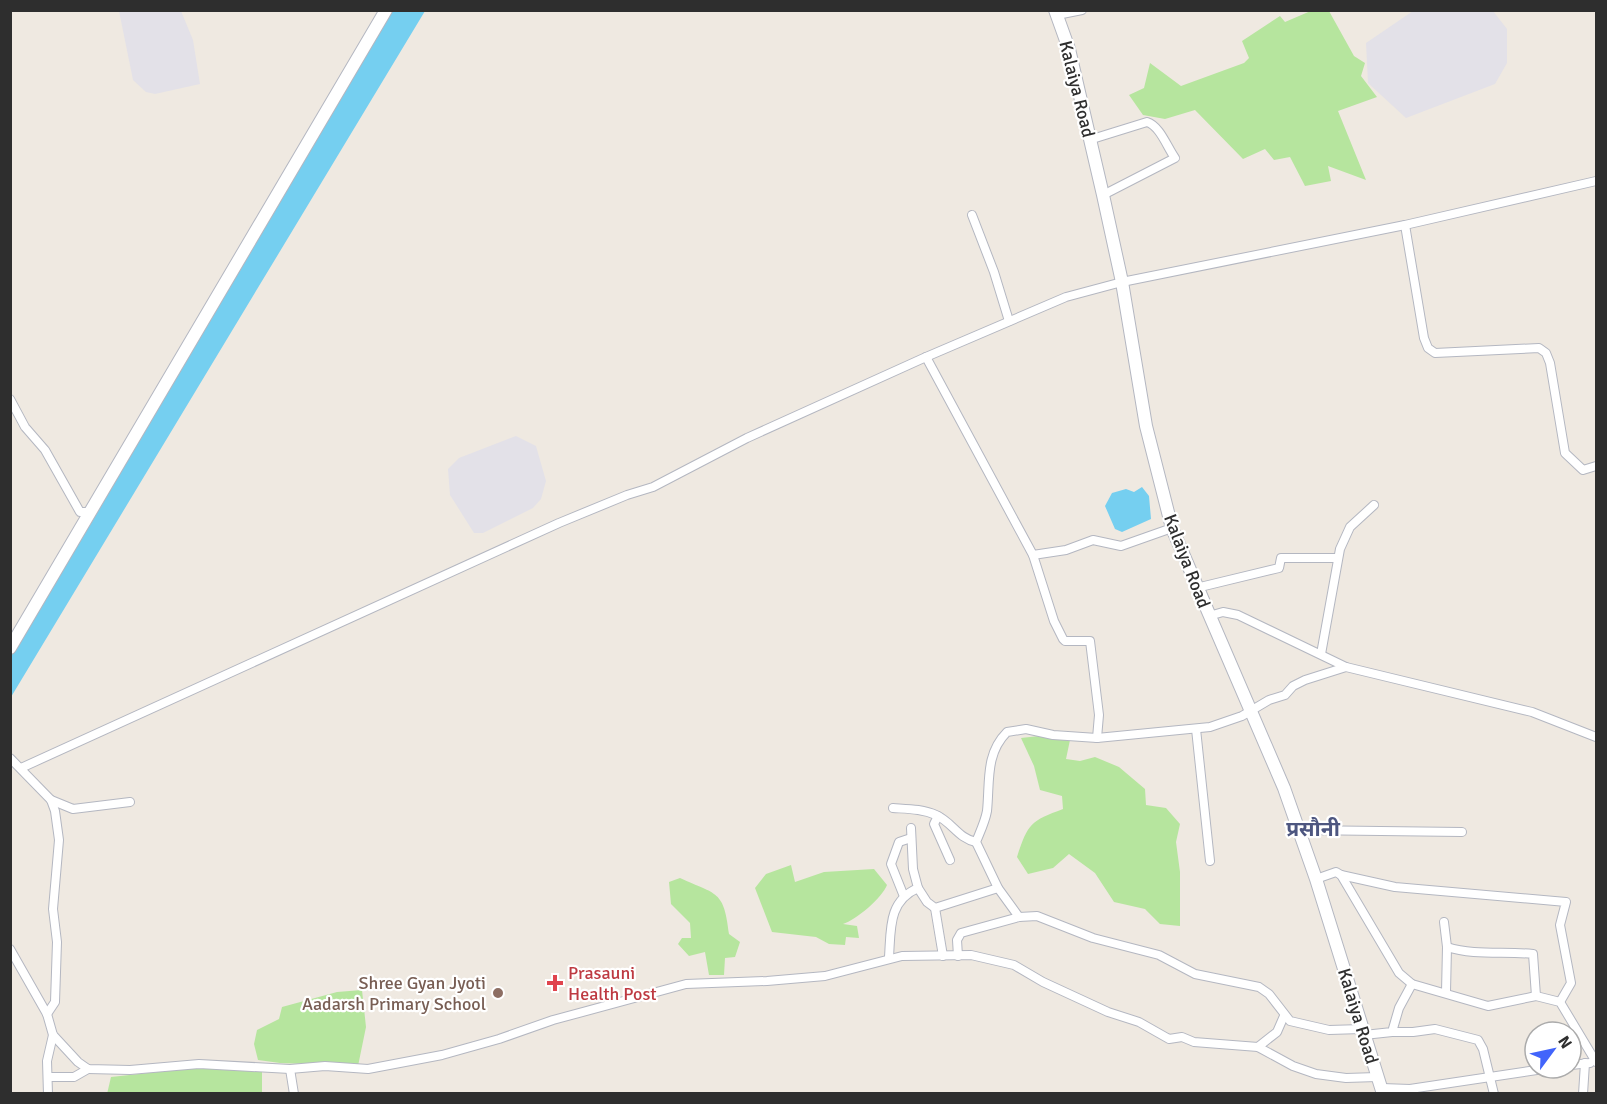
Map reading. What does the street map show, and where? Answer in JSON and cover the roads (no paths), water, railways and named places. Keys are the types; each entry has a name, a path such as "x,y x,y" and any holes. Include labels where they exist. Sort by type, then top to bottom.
{"main road":[{"path":"10,648 386,10"},
{"name":"Kalaiya Road","path":"1056,13 1069,49 1103,195 1122,282 1148,436 1172,528 1284,788 1316,879 1380,1086"}],"street":[{"path":"1056,13 1082,10"},
{"path":"1089,140 1147,122 1152,123 1175,158 1103,195"},
{"path":"21,768 559,523 627,495 653,487 747,438 1066,297 1122,282 1405,225 1596,181"},
{"path":"972,215 1009,321"},
{"path":"1405,225 1424,338 1428,348 1435,353 1539,348 1546,353 1550,363 1565,453 1583,470 1596,466"},
{"path":"926,357 1033,555 1054,621 1063,639 1065,641 1090,641 1099,715 1097,738"},
{"path":"10,399 25,427 45,450 72,502 80,512 90,512"},
{"path":"1322,654 1338,558 1350,527 1374,505"},
{"path":"1033,555 1066,550 1093,540 1121,546 1172,528"},
{"path":"1196,588 1237,576 1279,568 1281,558 1338,558"},
{"path":"1209,616 1223,612 1238,615 1346,667 1532,712 1596,737"},
{"path":"1019,917 998,888 976,842 987,813 990,762 994,748 1007,732 1026,729 1053,735 1097,738 1196,729 1225,723 1285,695 1293,686 1305,680 1346,667"},
{"path":"1196,729 1208,823 1209,861"},
{"path":"10,758 51,800 73,809 130,802"},
{"path":"47,1014 55,1002 57,942 52,909 60,840 51,800"},
{"path":"893,808 924,810 938,816 963,838 976,842"},
{"path":"938,816 934,824 950,860"},
{"path":"911,828 910,838 918,888 927,902 935,908 944,956"},
{"path":"1299,830 1462,832"},
{"path":"889,957 892,922 903,894 891,864 899,842 910,838"},
{"path":"1316,879 1336,872 1395,887 1566,902 1560,925 1571,983 1560,1002"},
{"path":"1341,875 1399,973 1412,984 1488,1006 1536,996 1560,1002 1596,1062 1585,1064 1582,1094"},
{"path":"903,894 918,888"},
{"path":"935,908 998,888"},
{"path":"958,956 957,940 962,933 1019,917 1037,916 1093,938 1159,955 1195,974 1259,987 1269,994 1284,1016 1308,1027 1363,1032 1435,1029 1478,1040 1494,1094"},
{"path":"1444,922 1447,947 1446,992"},
{"path":"1447,947 1463,952 1510,951 1533,954 1536,996"},
{"path":"10,949 47,1014 54,1035 78,1062 88,1069"},
{"path":"48,1077 74,1077 88,1069 130,1070 199,1064 290,1069 325,1066 368,1069 383,1067 442,1055 554,1020 686,984 825,976 889,957 944,956 992,958 1014,965 1043,982 1108,1012 1139,1022 1169,1039 1182,1037 1194,1042 1258,1047 1293,1066 1316,1074 1410,1089 1523,1072"},
{"path":"1392,1032 1399,1008 1412,984"},
{"path":"1258,1047 1277,1032 1284,1016"},
{"path":"48,1094 47,1061 54,1035"},
{"path":"290,1069 294,1094"}],"water":[{"path":"390,11 425,11 11,697 11,654 73,548 90,525"},
{"path":"1142,487 1149,496 1151,519 1122,532 1115,529 1105,506 1112,493 1126,489 1134,492"}],"place":[{"name":"Prasauni Health Post","path":"555,983"},
{"name":"Shree Gyan Jyoti Aadarsh Primary School","path":"498,993"}],"district":[{"name":"प्रसौनी","path":"1313,829"}]}
